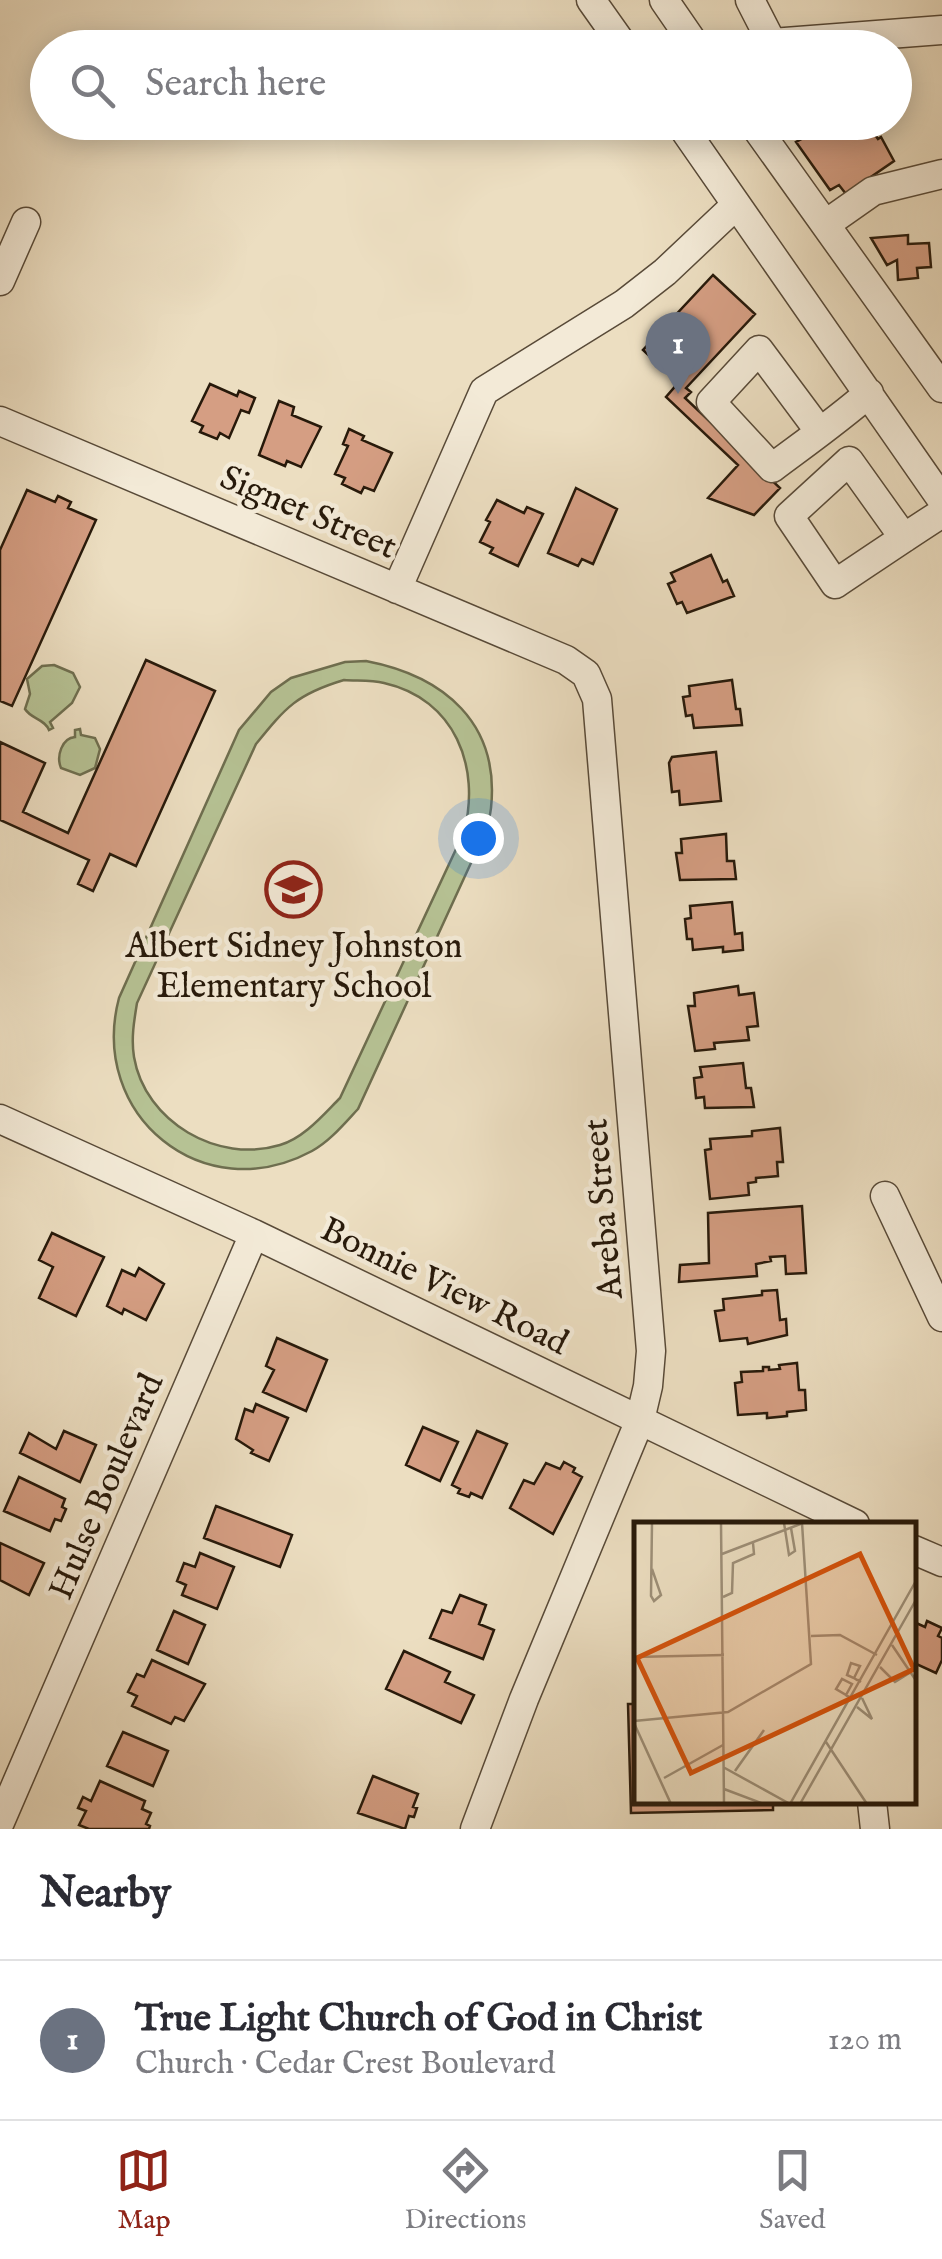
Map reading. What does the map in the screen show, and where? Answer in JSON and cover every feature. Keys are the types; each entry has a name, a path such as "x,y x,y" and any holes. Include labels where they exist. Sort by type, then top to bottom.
{"street":[{"path":"591,0 612,30"},
{"path":"664,0 685,30"},
{"path":"750,0 760,30"},
{"path":"912,33 942,30"},
{"path":"691,140 942,500"},
{"path":"765,140 942,388"},
{"path":"826,224 872,191 942,174"},
{"path":"397,589 484,391 624,304 665,272 736,205"},
{"path":"0,281 26,222"},
{"path":"820,432 869,393"},
{"name":"Signet Street","path":"0,421 566,660 586,674"},
{"path":"904,538 942,513"},
{"name":"Areba Street","path":"475,1829 524,1699 640,1420 648,1386 651,1351 597,698 586,674"},
{"name":"Bonnie View Road","path":"0,1119 254,1234 851,1522"},
{"path":"885,1196 942,1317"},
{"name":"Hulse Boulevard","path":"0,1822 254,1234"},
{"path":"917,1551 942,1562"},
{"path":"872,1804 875,1829"}],"green space":[{"path":"366,661 420,678 461,708 486,751 491,778 489,819 358,1109 319,1147 271,1166 232,1168 195,1159 163,1140 138,1113 121,1080 114,1041 119,998 239,730 271,692 291,678 345,662","holes":["344,680 379,682 409,691 445,720 457,739 469,784 464,832 340,1098 289,1142 256,1149 209,1143 169,1118 141,1080 133,1044 137,1003 256,744 303,697"]},
{"path":"54,665 73,673 80,687 72,703 50,722 53,728 49,730 25,709 30,694 27,679 42,666"},
{"path":"80,729 81,735 95,738 100,749 95,768 80,775 61,768 59,758 61,748"}],"building":[{"path":"883,140 894,161 846,194 839,185 830,190 796,142"},
{"path":"908,235 908,244 929,243 931,267 917,268 918,278 898,280 897,260 887,265 871,238"},
{"path":"713,275 755,314 686,388 691,392 685,398 780,488 754,515 708,498 738,465 666,397 678,383 643,350"},
{"path":"210,384 237,396 239,391 255,398 249,413 241,410 229,438 220,433 217,439 200,432 203,426 192,421"},
{"path":"279,401 294,407 292,415 321,427 301,467 287,461 285,466 259,455"},
{"path":"349,429 364,436 362,440 392,453 374,491 364,487 361,493 342,484 345,478 335,474 348,446 343,444"},
{"path":"576,488 617,509 593,564 582,559 578,566 548,553"},
{"path":"27,490 55,502 58,496 71,502 68,508 96,520 12,706 0,701 0,550"},
{"path":"497,500 524,513 527,507 543,514 518,566 490,553 493,548 480,542"},
{"path":"711,555 734,596 687,613 682,602 677,604 668,584 675,581 671,573"},
{"path":"146,660 215,691 136,866 110,854 93,891 78,884 89,860 0,820 0,742 45,763 23,812 68,833"},
{"path":"732,680 742,725 694,728 692,715 686,716 683,697 690,696 689,686"},
{"path":"716,752 721,801 680,805 679,791 672,792 672,757"},
{"path":"726,834 727,861 734,861 736,879 680,880 676,853 682,853 681,839"},
{"path":"732,902 735,934 742,933 743,950 693,950 692,939 687,939 685,919 691,918 690,906"},
{"path":"738,986 739,995 754,993 758,1026 747,1027 749,1040 714,1043 715,1049 695,1051 688,1006 695,1006 694,993"},
{"path":"743,1063 746,1088 751,1088 754,1107 705,1108 704,1097 696,1098 694,1078 702,1077 700,1067"},
{"path":"780,1128 783,1162 777,1162 778,1176 756,1178 756,1182 748,1183 749,1195 710,1199 705,1150 711,1149 710,1139 752,1136 752,1131"},
{"path":"802,1206 806,1273 786,1274 785,1256 770,1257 771,1261 756,1264 757,1276 679,1282 680,1265 709,1263 708,1213"},
{"path":"52,1233 104,1257 76,1316 39,1298 53,1267 39,1260"},
{"path":"139,1268 164,1284 146,1320 107,1306 122,1270 135,1276"},
{"path":"777,1290 780,1320 786,1319 787,1335 748,1344 747,1338 720,1341 715,1311 724,1310 723,1299"},
{"path":"277,1338 327,1360 306,1411 263,1392 274,1370 266,1366"},
{"path":"797,1363 799,1390 805,1390 806,1410 767,1418 767,1413 738,1415 735,1383 742,1382 741,1372 763,1371 763,1367 780,1369 779,1365"},
{"path":"256,1404 288,1418 269,1461 251,1453 253,1450 236,1439 245,1409 253,1412"},
{"path":"423,1427 458,1442 440,1481 406,1465"},
{"path":"64,1431 96,1445 80,1482 20,1453 29,1433 56,1449"},
{"path":"477,1431 507,1444 482,1498 458,1493 460,1489 452,1485"},
{"path":"564,1462 582,1477 553,1534 510,1508 524,1480 534,1484 546,1463 560,1469"},
{"path":"19,1477 65,1499 61,1521 55,1519 50,1531 4,1511"},
{"path":"216,1506 292,1535 280,1567 204,1538"},
{"path":"0,1543 44,1563 29,1595 0,1580"},
{"path":"200,1553 234,1567 217,1609 182,1595 186,1585 177,1581 184,1563 195,1567"},
{"path":"460,1595 486,1605 479,1624 494,1630 483,1659 430,1638 442,1610 452,1613"},
{"path":"174,1611 205,1625 188,1664 157,1650"},
{"path":"927,1621 942,1628 938,1636 942,1638 942,1660 936,1673 917,1664 917,1623 925,1627"},
{"path":"404,1651 450,1672 445,1682 474,1695 461,1723 386,1689"},
{"path":"152,1660 205,1684 184,1721 175,1717 171,1724 132,1706 137,1696 128,1692 137,1674 144,1677"},
{"path":"628,1704 634,1704 634,1804 773,1804 773,1810 631,1813"},
{"path":"123,1732 168,1751 153,1786 107,1766"},
{"path":"373,1776 418,1794 414,1817 409,1816 405,1829 358,1813"},
{"path":"100,1781 145,1801 142,1809 151,1813 146,1824 149,1829 89,1829 79,1825 86,1811 78,1808 83,1797 91,1801"}],"place":[{"name":"True Light Church of God in Christ","path":"678,394"},
{"name":"Albert Sidney Johnston Elementary School","path":"294,889"}]}
